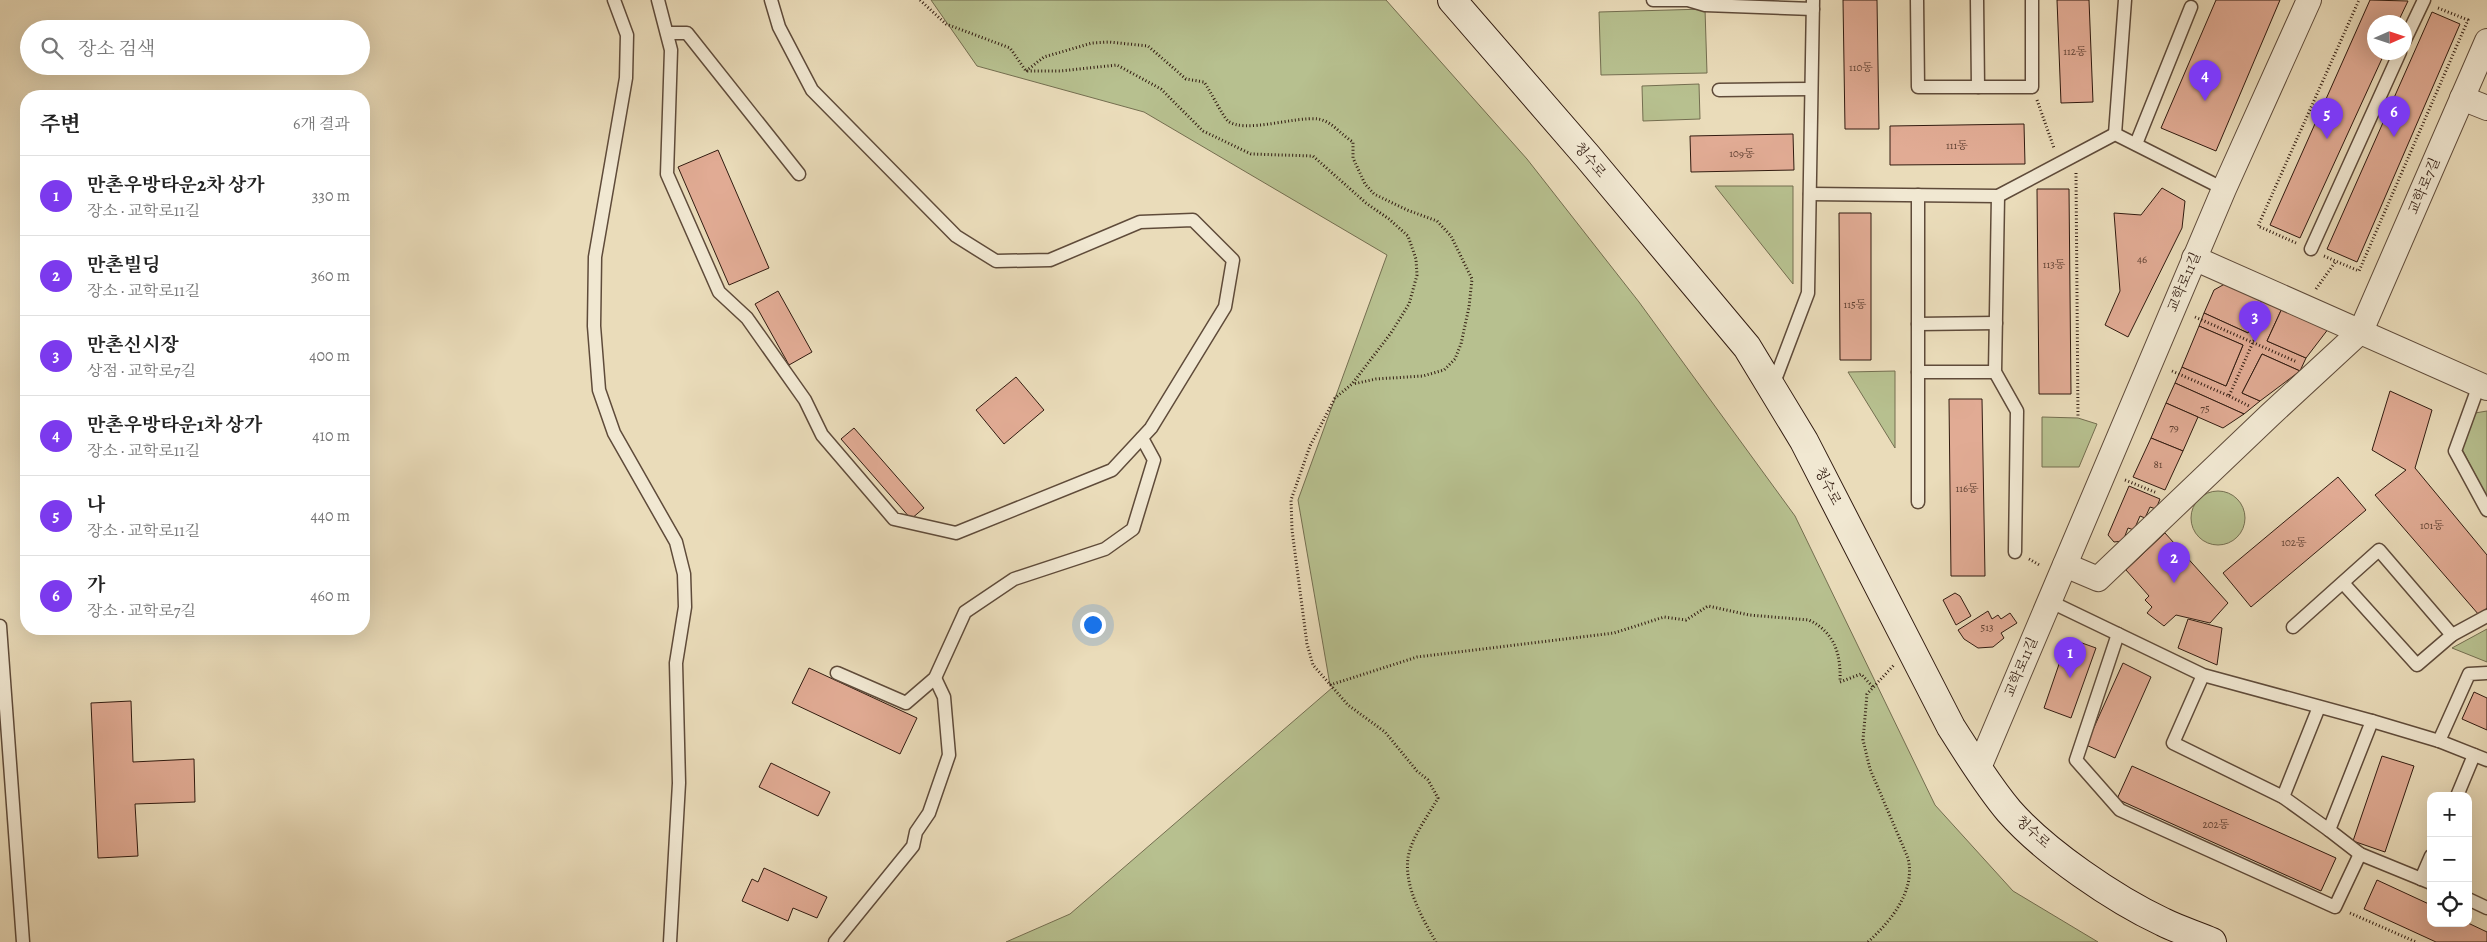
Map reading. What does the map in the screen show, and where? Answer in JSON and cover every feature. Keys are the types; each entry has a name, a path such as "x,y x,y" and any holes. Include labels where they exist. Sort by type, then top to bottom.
{"main road":[{"name":"청수로","path":"1452,0 1588,156 1747,346 1804,440 1951,727 1978,770 2010,812 2049,847 2116,896 2162,922 2212,942"}],"street":[{"name":"교학로11길","path":"1978,770 2049,601 2056,568 2309,0"},
{"name":"교학로7길","path":"2361,331 2487,41"},
{"path":"2462,98 2487,108"},
{"path":"2194,258 2483,387"},
{"path":"2056,568 2098,579 2361,331"}],"lane":[{"path":"614,0 628,35 626,78 595,257 594,326 599,390 614,434 676,542 684,574 685,607 676,663 679,783 670,942"},
{"path":"658,0 671,50 667,174 719,292 747,318 805,400 822,435 894,519 956,534 1112,470 1151,428 1225,307 1233,260 1193,220 1140,222 1050,260 996,261 956,236 812,90 779,27 771,0"},
{"path":"1653,0 1688,0 1704,5 1813,4 1808,293 1772,388"},
{"path":"1918,0 1918,87 2032,87 2032,0"},
{"path":"1977,0 1978,87"},
{"path":"2115,134 2124,0"},
{"path":"2412,25 2424,0"},
{"path":"2136,144 2191,7"},
{"path":"666,33 687,33 799,174"},
{"path":"2311,250 2396,60"},
{"path":"1719,90 1811,89"},
{"path":"1810,194 1998,196 2115,134"},
{"path":"2115,134 2224,189"},
{"path":"1918,195 1918,502"},
{"path":"1998,196 1995,372 2017,411 2015,552"},
{"path":"1918,324 1996,323"},
{"path":"1918,372 1995,372"},
{"path":"2483,387 2455,451 2487,510"},
{"path":"837,673 906,703 935,678 965,612 1014,579 1104,549 1133,529 1154,460 1142,438"},
{"path":"2293,627 2379,550 2452,635"},
{"path":"2343,583 2416,665 2452,635 2487,616"},
{"path":"2049,601 2203,675 2439,741 2487,760"},
{"path":"0,626 23,942"},
{"path":"2118,634 2076,760 2120,810 2336,907 2360,854"},
{"path":"2439,741 2469,674 2487,673"},
{"path":"2203,675 2173,743 2283,797 2360,854 2426,881"},
{"path":"835,942 913,846 916,832 929,813 949,755 944,697 935,678"},
{"path":"2283,797 2319,706"},
{"path":"2329,830 2372,721"},
{"path":"2459,792 2474,755"},
{"path":"2472,901 2487,908"}],"path":[{"path":"920,0 946,24 1010,48 1026,71"},
{"path":"1026,71 1044,57 1092,43 1109,42 1148,46 1186,79 1204,82 1228,121 1241,126 1283,120 1318,119 1329,122 1343,136 1353,142 1353,158 1364,184 1374,194 1407,210 1438,221 1451,236 1472,279 1469,307 1455,359 1444,370 1424,376 1376,378 1352,384"},
{"path":"1026,71 1060,71 1117,65 1161,89 1203,131 1251,154 1312,156 1366,203 1390,219 1408,236 1416,259 1418,275 1409,304 1391,333 1352,384 1335,398 1310,446 1291,500 1292,530 1307,644 1313,665 1348,705 1385,732 1417,771 1428,780 1438,798 1408,857 1408,880 1425,923 1436,942"},
{"path":"2032,87 2060,163"},
{"path":"2076,155 2078,418"},
{"path":"2316,290 2336,261"},
{"path":"2172,372 2229,396 2275,293"},
{"path":"2195,316 2318,371"},
{"path":"2125,480 2178,502"},
{"path":"2015,552 2056,568"},
{"path":"1330,685 1417,657 1614,633 1664,617 1686,620 1708,606 1749,615 1809,620 1817,624 1831,639 1837,650 1841,660 1840,682 1861,674 1874,686"},
{"path":"1868,942 1884,927 1899,905 1910,882 1911,870 1864,749 1867,694 1910,648"},
{"path":"2336,907 2416,942"}],"green space":[{"path":"931,0 1386,0 1527,159 1639,302 1795,516 1935,805 2013,891 2098,942 1006,942 1070,914 1333,687 1330,685 1298,500 1387,255 1144,112 977,66"},
{"path":"1705,9 1707,73 1601,75 1599,12"},
{"path":"1699,84 1700,119 1643,121 1642,86"},
{"path":"1715,186 1793,186 1793,284"},
{"path":"1895,371 1895,448 1848,372"},
{"path":"2487,411 2487,497 2462,449 2475,413"},
{"path":"2042,417 2078,418 2097,424 2079,467 2042,467"},
{"path":"2218,491 2228,493 2237,499 2243,508 2245,518 2243,528 2237,537 2228,543 2218,545 2208,543 2199,537 2193,528 2191,518 2193,508 2199,499 2208,493"},
{"path":"2487,629 2487,662 2452,648"}],"building":[{"path":"1843,0 1877,0 1879,129 1845,129"},
{"path":"2057,0 2089,0 2093,102 2061,103"},
{"path":"2216,0 2280,0 2216,151 2161,128"},
{"path":"2370,0 2408,1 2401,15 2367,15 2367,60 2381,60 2300,238 2270,225"},
{"path":"2432,12 2460,24 2357,262 2327,249"},
{"path":"2024,124 2025,164 1890,165 1890,126"},
{"path":"1793,134 1794,170 1691,172 1690,136"},
{"path":"718,150 769,268 729,285 678,167"},
{"path":"2162,188 2185,201 2182,228 2128,337 2105,325 2120,291 2114,213 2141,215"},
{"path":"2037,189 2069,189 2071,394 2039,394"},
{"path":"1839,213 1871,213 1871,360 1840,360"},
{"path":"2230,281 2264,295 2248,333 2204,313 2214,290"},
{"path":"778,291 812,352 789,365 755,304"},
{"path":"2264,295 2284,304 2267,341 2306,358 2300,371 2262,354 2242,393 2260,401 2244,414 2175,383 2182,367 2226,386 2243,345 2199,326 2204,313 2248,333"},
{"path":"2284,304 2332,324 2306,358 2267,341"},
{"path":"2199,326 2243,345 2226,386 2182,367"},
{"path":"2262,354 2300,371 2260,401 2242,393"},
{"path":"1016,377 1044,410 1004,444 976,410"},
{"path":"2175,383 2244,414 2223,428 2166,403"},
{"path":"2390,391 2432,410 2415,468 2487,555 2487,608 2479,615 2375,495 2406,470 2372,450"},
{"path":"1949,399 1982,399 1985,576 1951,576"},
{"path":"2166,403 2198,417 2183,451 2151,438"},
{"path":"854,428 924,508 911,519 841,439"},
{"path":"2151,438 2183,451 2165,490 2133,477"},
{"path":"2338,477 2366,510 2251,607 2223,573"},
{"path":"2129,486 2160,499 2156,509 2150,507 2145,518 2140,516 2134,530 2128,528 2123,541 2114,542 2108,535"},
{"path":"2165,533 2228,603 2210,623 2176,615 2164,626 2147,613 2152,607 2145,600 2149,596 2126,570"},
{"path":"1955,593 1960,596 1971,616 1956,625 1943,600"},
{"path":"1988,611 1992,619 1998,615 2001,619 2010,613 2017,623 2001,633 2004,638 1993,647 1978,648 1964,639 1958,630"},
{"path":"2188,619 2222,628 2217,665 2178,648"},
{"path":"2068,638 2096,648 2071,718 2044,708"},
{"path":"2123,663 2151,677 2115,758 2086,745"},
{"path":"809,668 917,718 900,754 792,703"},
{"path":"2474,692 2487,698 2487,730 2462,719"},
{"path":"131,701 133,762 194,759 195,802 135,804 138,856 98,858 91,703"},
{"path":"2382,756 2414,766 2385,852 2353,841"},
{"path":"771,763 830,792 818,816 759,787"},
{"path":"2132,766 2336,858 2321,891 2117,799"},
{"path":"764,868 827,897 817,918 793,908 788,921 742,901 752,879 758,882"},
{"path":"2377,880 2427,903 2427,927 2472,927 2472,925 2487,932 2487,942 2436,942 2364,909"}],"place":[{"name":"만촌우방타운1차 상가","path":"2205,101"},
{"name":"가","path":"2394,137"},
{"name":"나","path":"2327,139"},
{"name":"만촌신시장","path":"2255,342"},
{"name":"만촌빌딩","path":"2174,583"},
{"name":"만촌우방타운2차 상가","path":"2070,678"}]}
